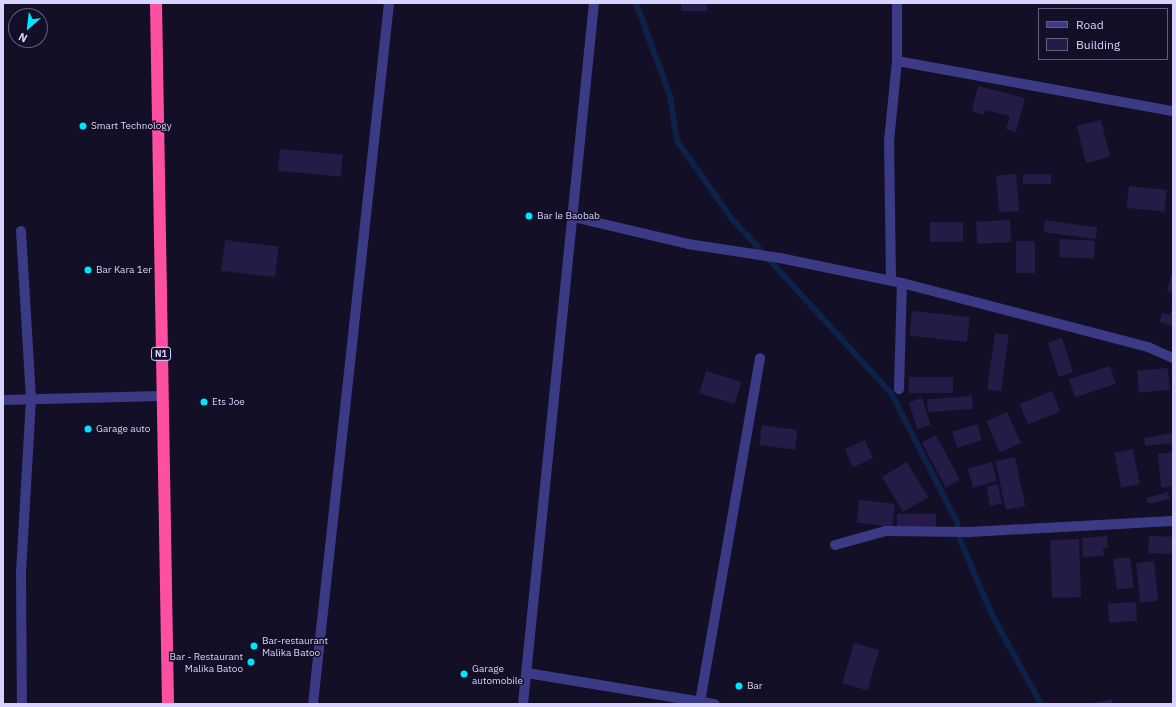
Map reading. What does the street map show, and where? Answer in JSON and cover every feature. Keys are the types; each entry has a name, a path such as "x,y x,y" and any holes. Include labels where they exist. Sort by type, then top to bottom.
{"highway":[{"name":"N1","path":"156,3 168,704"}],"street":[{"path":"313,704 389,3"},
{"path":"523,704 594,3"},
{"path":"891,280 889,141 897,61 897,3"},
{"path":"897,61 1173,111"},
{"path":"573,217 688,244 758,256 780,258 891,280 1148,347 1173,358"},
{"path":"21,231 31,399 21,574 22,704"},
{"path":"899,389 902,283"},
{"path":"700,702 760,358"},
{"path":"3,400 162,396"},
{"path":"835,545 886,531 969,532 1173,521"},
{"path":"527,673 714,704"}],"building":[{"path":"681,3 707,3 707,11 681,11"},
{"path":"978,86 1025,98 1016,132 1006,129 1010,116 985,110 983,115 972,111"},
{"path":"1101,120 1110,157 1086,163 1077,126"},
{"path":"280,149 343,154 341,176 278,171"},
{"path":"1016,174 1019,211 999,213 996,176"},
{"path":"1023,174 1051,174 1051,184 1023,184"},
{"path":"1129,186 1167,190 1164,212 1127,208"},
{"path":"1010,220 1011,242 977,244 976,222"},
{"path":"1045,220 1097,227 1096,239 1043,232"},
{"path":"930,222 963,222 963,242 930,242"},
{"path":"1060,239 1095,241 1094,259 1059,257"},
{"path":"225,240 279,247 275,277 221,271"},
{"path":"1016,241 1035,241 1035,273 1016,273"},
{"path":"1171,275 1173,276 1173,293 1167,291"},
{"path":"1173,304 1173,326 1160,322 1162,313 1170,315"},
{"path":"912,311 970,317 967,342 909,336"},
{"path":"995,333 1009,335 1001,391 987,389"},
{"path":"1062,338 1073,372 1059,377 1048,343"},
{"path":"1110,366 1116,384 1075,397 1069,379"},
{"path":"1168,368 1170,390 1139,393 1137,371"},
{"path":"706,371 741,382 735,404 699,393"},
{"path":"909,377 953,377 953,393 909,393"},
{"path":"1052,391 1060,411 1028,425 1020,404"},
{"path":"972,396 973,409 928,412 927,399"},
{"path":"922,398 931,425 917,429 909,402"},
{"path":"1007,412 1021,443 1000,452 986,421"},
{"path":"977,424 982,440 957,448 952,432"},
{"path":"762,425 798,430 795,450 759,445"},
{"path":"1173,433 1173,443 1145,446 1144,438"},
{"path":"936,435 960,480 946,488 922,443"},
{"path":"865,440 873,458 853,467 845,449"},
{"path":"1133,449 1140,484 1121,488 1114,453"},
{"path":"1173,452 1173,486 1161,488 1158,454"},
{"path":"1015,457 1025,506 1006,510 995,461"},
{"path":"907,462 928,497 903,512 882,477"},
{"path":"992,462 997,481 973,488 968,468"},
{"path":"998,484 1002,504 990,506 986,486"},
{"path":"1168,492 1170,499 1148,504 1146,498"},
{"path":"859,500 895,504 892,527 857,523"},
{"path":"897,514 936,514 936,527 897,527"},
{"path":"1107,536 1108,548 1103,548 1104,556 1083,557 1082,538"},
{"path":"1149,536 1173,537 1172,554 1148,553"},
{"path":"1079,539 1081,597 1052,598 1050,540"},
{"path":"1130,557 1134,588 1117,590 1113,559"},
{"path":"1154,561 1158,601 1140,603 1136,563"},
{"path":"1136,602 1137,621 1109,622 1108,603"},
{"path":"854,643 879,650 867,691 842,683"},
{"path":"1112,699 1113,704 1093,704 1093,703"}],"waterway":[{"path":"636,3 670,96 677,141 732,219 891,393 957,522 960,540 993,617 1041,704"}],"place":[{"name":"Smart Technology","path":"83,126"},
{"name":"Bar le Baobab","path":"529,216"},
{"name":"Bar Kara 1er","path":"88,270"},
{"name":"Ets Joe","path":"204,402"},
{"name":"Garage auto","path":"88,429"},
{"name":"Bar-restaurant Malika Batoo","path":"254,646"},
{"name":"Bar - Restaurant Malika Batoo","path":"251,662"},
{"name":"Garage automobile","path":"464,674"},
{"name":"Bar","path":"739,686"}]}
